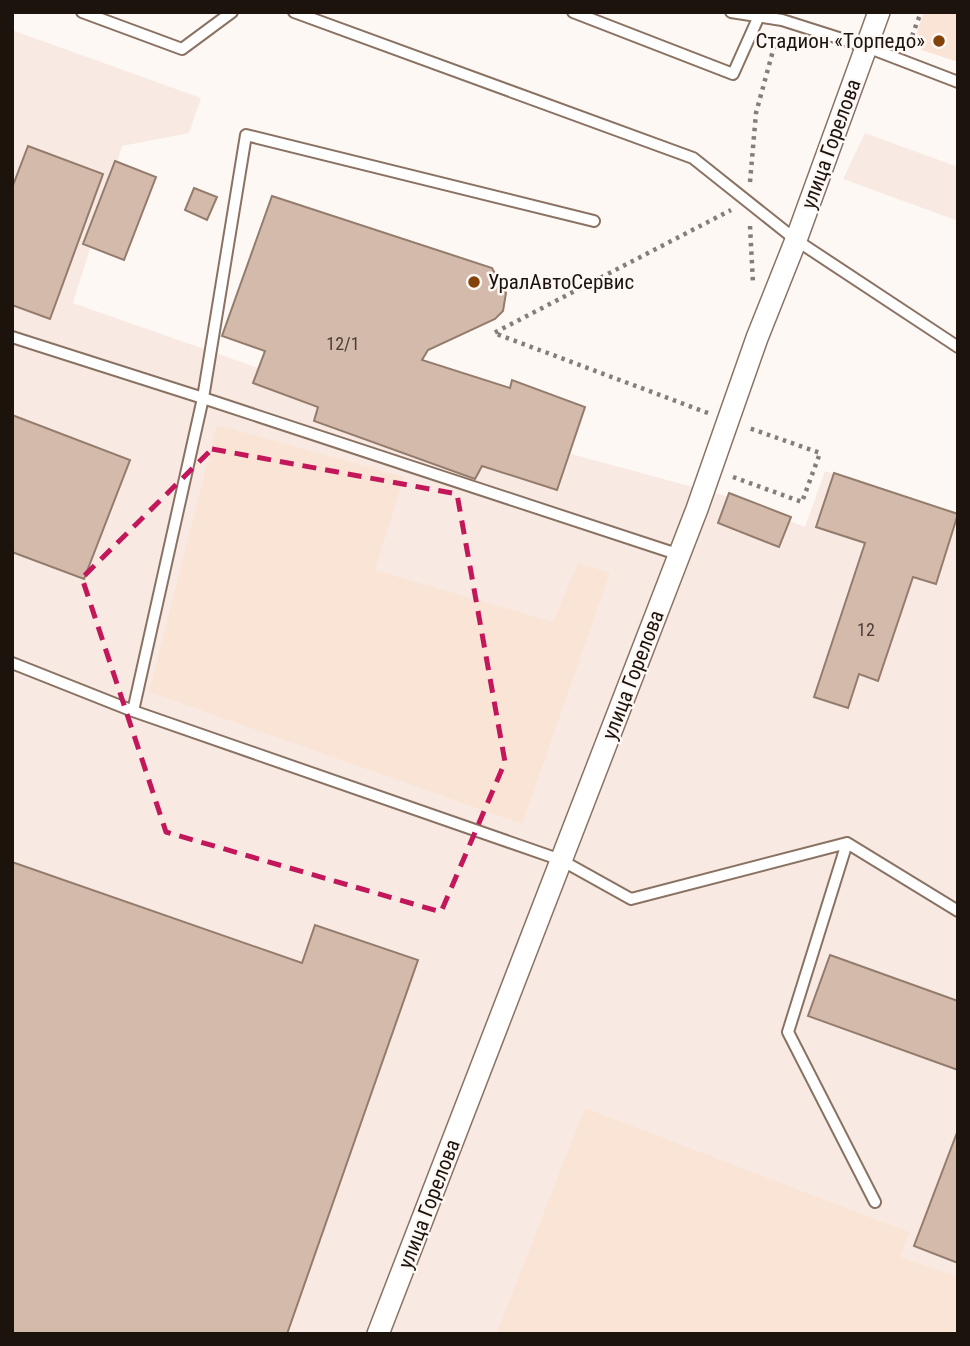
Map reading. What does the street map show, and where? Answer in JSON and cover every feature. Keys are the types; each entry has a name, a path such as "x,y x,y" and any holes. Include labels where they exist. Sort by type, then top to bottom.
{"street":[{"name":"улица Горелова","path":"378,1334 680,555 757,338 796,240 879,12"}],"lane":[{"path":"82,12 183,49 232,12"},
{"path":"293,12 694,158 796,240 958,347"},
{"path":"573,12 733,74 759,16"},
{"path":"731,12 782,20 867,47 958,82"},
{"path":"133,711 203,398 246,135 594,221"},
{"path":"12,337 680,555"},
{"path":"12,663 133,711 562,860 631,898 847,843 958,911"},
{"path":"847,843 788,1032 875,1202"}],"path":[{"path":"902,61 920,12"},
{"path":"748,202 494,333 820,453 802,502"}],"highlighted area":[{"path":"212,449 457,494 505,762 441,912 166,832 82,578"}],"shaded area":[{"name":"Стадион «Торпедо»","path":"924,12 958,12 958,62 922,50 917,32"},
{"path":"12,30 201,98 189,133 122,146 73,303 267,371 726,496 805,527 825,471 958,514 958,1334 12,1334"},
{"path":"865,133 958,167 958,221 843,179"},
{"path":"217,425 404,477 375,570 553,622 578,563 610,573 522,824 149,692"},
{"path":"585,1108 909,1232 900,1257 958,1277 958,1334 496,1334"}],"building":[{"path":"28,146 103,174 50,319 12,305 12,188"},
{"path":"115,161 156,177 124,260 83,244"},
{"path":"194,188 217,197 207,220 185,210"},
{"path":"272,196 492,268 506,293 503,311 495,319 428,350 422,360 510,388 512,380 585,407 557,490 482,466 475,479 314,421 318,407 253,383 265,351 222,336"},
{"path":"12,415 130,460 84,579 12,552"},
{"path":"834,473 958,514 936,584 913,577 878,681 859,674 848,708 814,697 865,543 816,527"},
{"path":"729,493 791,517 779,547 718,523"},
{"path":"12,862 302,963 315,925 418,960 287,1334 12,1334"},
{"path":"830,955 958,1001 958,1070 808,1016"},
{"path":"958,1130 958,1263 914,1246"}],"place":[{"name":"Стадион «Торпедо»","path":"939,41"},
{"name":"УралАвтоСервис","path":"474,282"}]}
